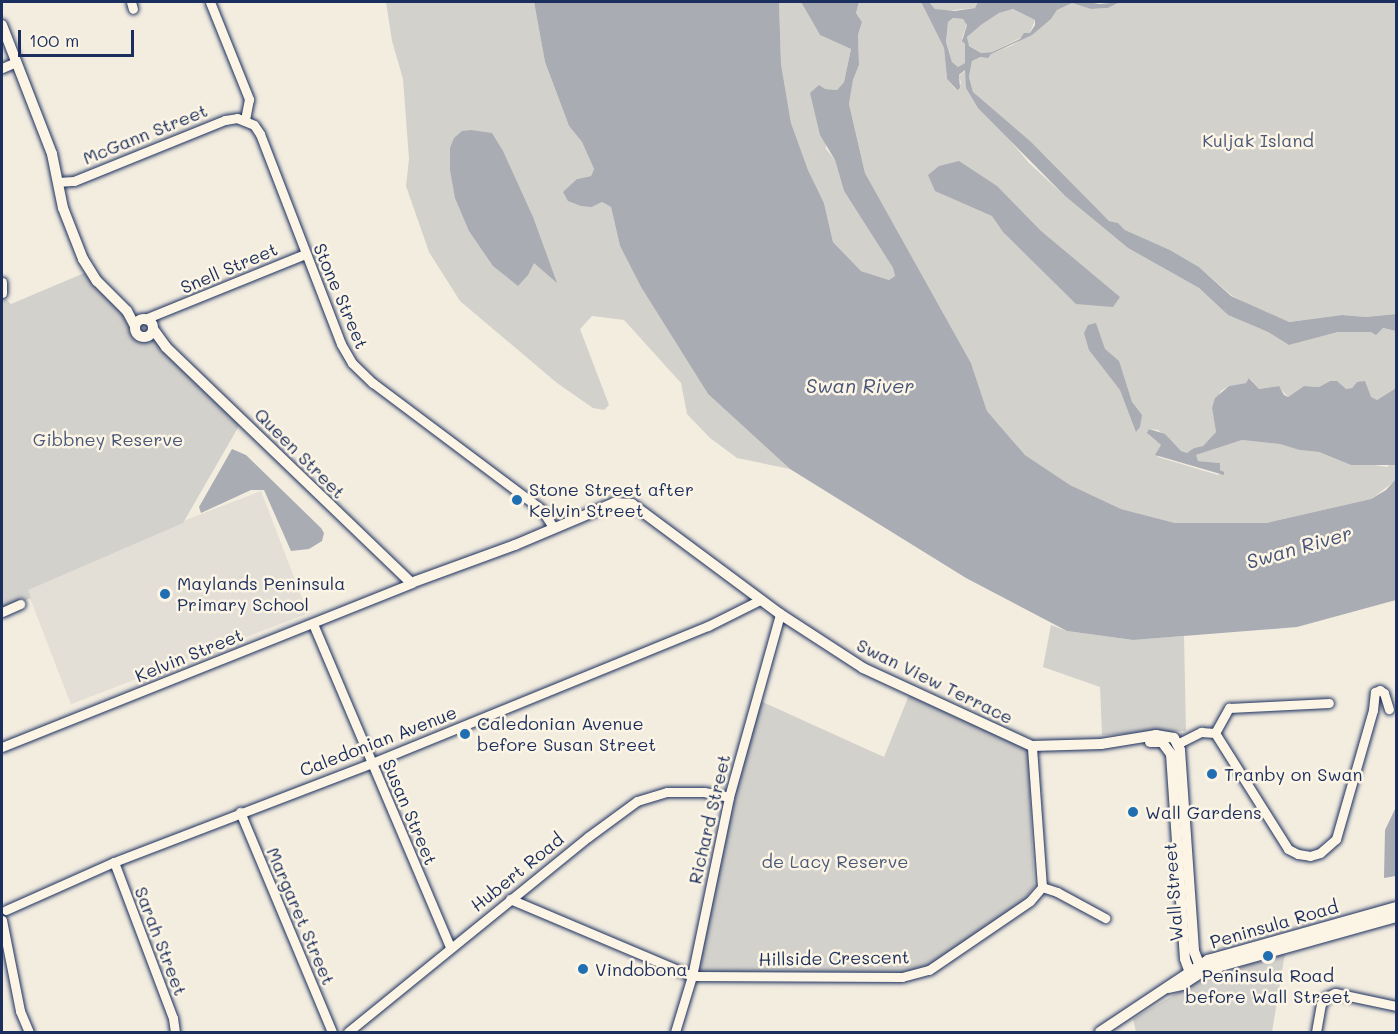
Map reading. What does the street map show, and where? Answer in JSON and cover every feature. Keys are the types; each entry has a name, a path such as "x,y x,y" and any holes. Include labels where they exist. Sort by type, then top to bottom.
{"street":[{"path":"210,2 249,99 245,119"},
{"name":"Queen Street","path":"2,25 52,154 63,208 86,265 96,281 146,326 411,583"},
{"path":"2,68 16,62"},
{"name":"McGann Street","path":"58,182 74,181 225,120 245,119"},
{"name":"Stone Street","path":"245,119 254,124 260,134 341,344 352,363 373,383 542,510 553,527"},
{"name":"Snell Street","path":"146,326 166,312 305,254"},
{"path":"2,282 2,293"},
{"name":"Kelvin Street","path":"2,747 411,583 515,545 553,527 615,503 623,502"},
{"name":"Swan View Terrace","path":"623,502 636,507 760,600 863,668 1032,746 1049,747 1156,735 1173,742"},
{"name":"Caledonian Avenue","path":"4,907 240,812 372,763 708,626 760,600"},
{"path":"2,612 20,604"},
{"name":"Richard Street","path":"675,1032 692,976 729,797 780,614"},
{"name":"Susan Street","path":"313,624 450,947"},
{"path":"1215,733 1288,849 1310,856 1320,853 1336,839 1373,710 1375,692 1380,690 1384,693 1389,710"},
{"path":"1215,733 1229,708 1329,703"},
{"path":"1173,742 1201,732 1215,733"},
{"name":"Wall Street","path":"1173,742 1187,915 1196,971"},
{"path":"1032,746 1042,887 1058,892 1106,918"},
{"name":"Hubert Road","path":"348,1032 510,899 637,801 667,792 705,792 729,797"},
{"name":"Margaret Street","path":"240,812 332,1032"},
{"name":"Sarah Street","path":"114,862 173,1018 175,1032"},
{"name":"Hillside Crescent","path":"510,899 692,976 902,976 929,970 1030,901 1042,887"},
{"path":"4,907 2,921 20,1011 28,1032"},
{"name":"Peninsula Road","path":"1336,928 1396,907"},
{"name":"Peninsula Road","path":"1101,1032 1169,988 1182,985 1196,971 1284,937 1396,917"},
{"path":"1316,1032 1321,1004 1326,997 1335,993 1396,1006"}],"shaded area":[{"name":"Maylands Peninsula Primary School","path":"261,491 308,613 71,704 24,582"}],"green space":[{"path":"386,2 534,2 545,62 569,126 582,142 594,169 591,176 577,179 592,207 602,202 611,207 620,246 641,287 708,394 790,469 737,458 710,438 687,414 681,383 624,320 592,316 580,329 609,405 604,410 593,408 557,383 460,301 429,252 406,186 409,159 403,79 392,41"},
{"path":"779,2 801,2 820,35 851,49 844,82 837,90 825,89 826,149 835,160 844,191 893,268 895,276 889,280 861,271 833,242 824,203 808,170 791,123 781,64"},
{"path":"859,2 921,2 944,48 947,79 956,90 961,83 959,76 966,70 966,88 1029,163 1128,248 1199,288 1228,315 1268,332 1289,345 1338,332 1371,332 1383,328 1396,331 1396,388 1377,400 1371,398 1357,382 1352,388 1346,389 1330,381 1319,387 1304,386 1288,397 1278,386 1259,389 1250,378 1246,383 1229,386 1221,391 1212,408 1216,432 1203,446 1194,448 1187,454 1158,430 1149,429 1149,435 1161,445 1158,457 1218,475 1222,471 1220,463 1198,461 1195,459 1196,455 1242,440 1280,444 1299,450 1319,452 1351,465 1362,463 1387,467 1392,463 1396,465 1395,481 1371,499 1266,523 1175,523 1121,509 1070,485 1025,455 987,411 971,363 865,173 849,104 853,80 859,65 858,35 862,22 856,13"},
{"path":"929,2 979,3 975,8 944,11 935,9"},
{"name":"Kuljak Island","path":"1120,2 1396,2 1396,314 1366,317 1342,315 1288,322 1258,310 1231,295 1199,267 1170,250 1125,230 1118,223 1109,221 973,92 969,77 972,61 1013,45 1051,19 1057,10 1072,3 1091,9 1108,8"},
{"path":"1013,9 1035,20 1030,33 992,52 981,53 968,45 967,37 981,25 999,13"},
{"path":"953,18 963,19 967,24 962,38 965,44 965,63 958,67 952,62 946,42 948,22"},
{"name":"Gibbney Reserve","path":"89,271 138,321 134,336 147,337 166,347 243,419 183,523 28,590 31,598 2,611 2,296 11,304"},
{"path":"1051,625 1067,631 1132,640 1184,636 1186,731 1102,735 1100,687 1043,667"},
{"name":"de Lacy Reserve","path":"909,695 1028,749 1034,887 1023,902 928,968 916,973 692,976 756,699 884,757"},
{"path":"1285,953 1272,1032 1136,1032 1133,1019 1199,980"}],"water":[{"name":"Swan River","path":"534,2 779,2 781,64 791,123 808,170 824,203 833,242 861,271 889,280 895,276 893,268 844,191 835,160 820,135 810,93 819,85 825,89 837,90 844,82 851,49 820,35 801,2 859,2 856,13 862,22 858,35 859,65 853,80 849,104 865,173 971,363 987,411 1025,455 1070,485 1121,509 1175,523 1266,523 1371,499 1386,490 1396,479 1396,600 1297,627 1133,640 1067,631 966,578 790,469 708,394 641,287 620,246 611,207 602,202 592,207 581,206 568,201 563,192 577,179 591,176 594,169 582,142 569,126 545,62"},
{"path":"921,2 929,2 935,9 955,11 975,8 978,2 1087,2 1100,4 1120,2 1108,8 1091,9 1072,3 1057,10 1051,19 1032,35 991,54 988,58 981,57 972,61 969,77 973,92 1031,142 1109,221 1118,223 1125,230 1170,250 1199,267 1231,296 1289,322 1342,315 1366,317 1396,314 1396,331 1383,328 1376,335 1371,332 1338,332 1289,345 1268,332 1228,315 1199,288 1128,248 1065,196 978,108 966,88 965,70 959,75 960,88 957,90 947,79 944,48","holes":["1013,9 1035,20 1030,33 1024,33 1020,39 992,52 981,53 969,46 967,37 981,25 999,13","953,18 963,19 967,25 962,41 965,44 965,63 958,67 952,62 946,42 948,22"]},
{"path":"462,131 492,133 503,151 533,217 557,283 534,263 528,275 518,286 493,266 469,231 455,198 450,170 450,148 454,138"},
{"path":"959,161 997,186 1041,231 1120,297 1113,307 1076,304 1003,232 992,216 935,191 928,175 939,166"},
{"path":"1096,323 1105,349 1119,361 1132,402 1142,415 1140,427 1136,432 1120,390 1089,350 1084,333 1088,325"},
{"path":"1249,378 1259,389 1279,386 1284,395 1288,397 1304,386 1319,387 1330,381 1337,381 1346,389 1352,388 1357,382 1365,381 1371,397 1377,400 1396,388 1396,465 1351,465 1319,452 1299,450 1280,444 1242,440 1196,455 1198,461 1220,463 1220,470 1224,472 1224,475 1155,455 1161,445 1147,433 1149,429 1165,434 1181,451 1187,453 1203,446 1216,432 1212,408 1215,398 1229,386 1246,383"},
{"path":"232,449 246,455 321,528 324,533 322,541 309,549 291,551 264,490 251,490 201,513 199,507"},
{"path":"1396,807 1396,876 1384,878 1385,830"}],"place":[{"name":"Stone Street after Kelvin Street","path":"517,500"},
{"name":"Maylands Peninsula Primary School","path":"165,594"},
{"name":"Caledonian Avenue before Susan Street","path":"465,734"},
{"name":"Tranby on Swan","path":"1212,774"},
{"name":"Wall Gardens","path":"1133,812"},
{"name":"Peninsula Road before Wall Street","path":"1268,956"},
{"name":"Vindobona","path":"583,969"}]}
